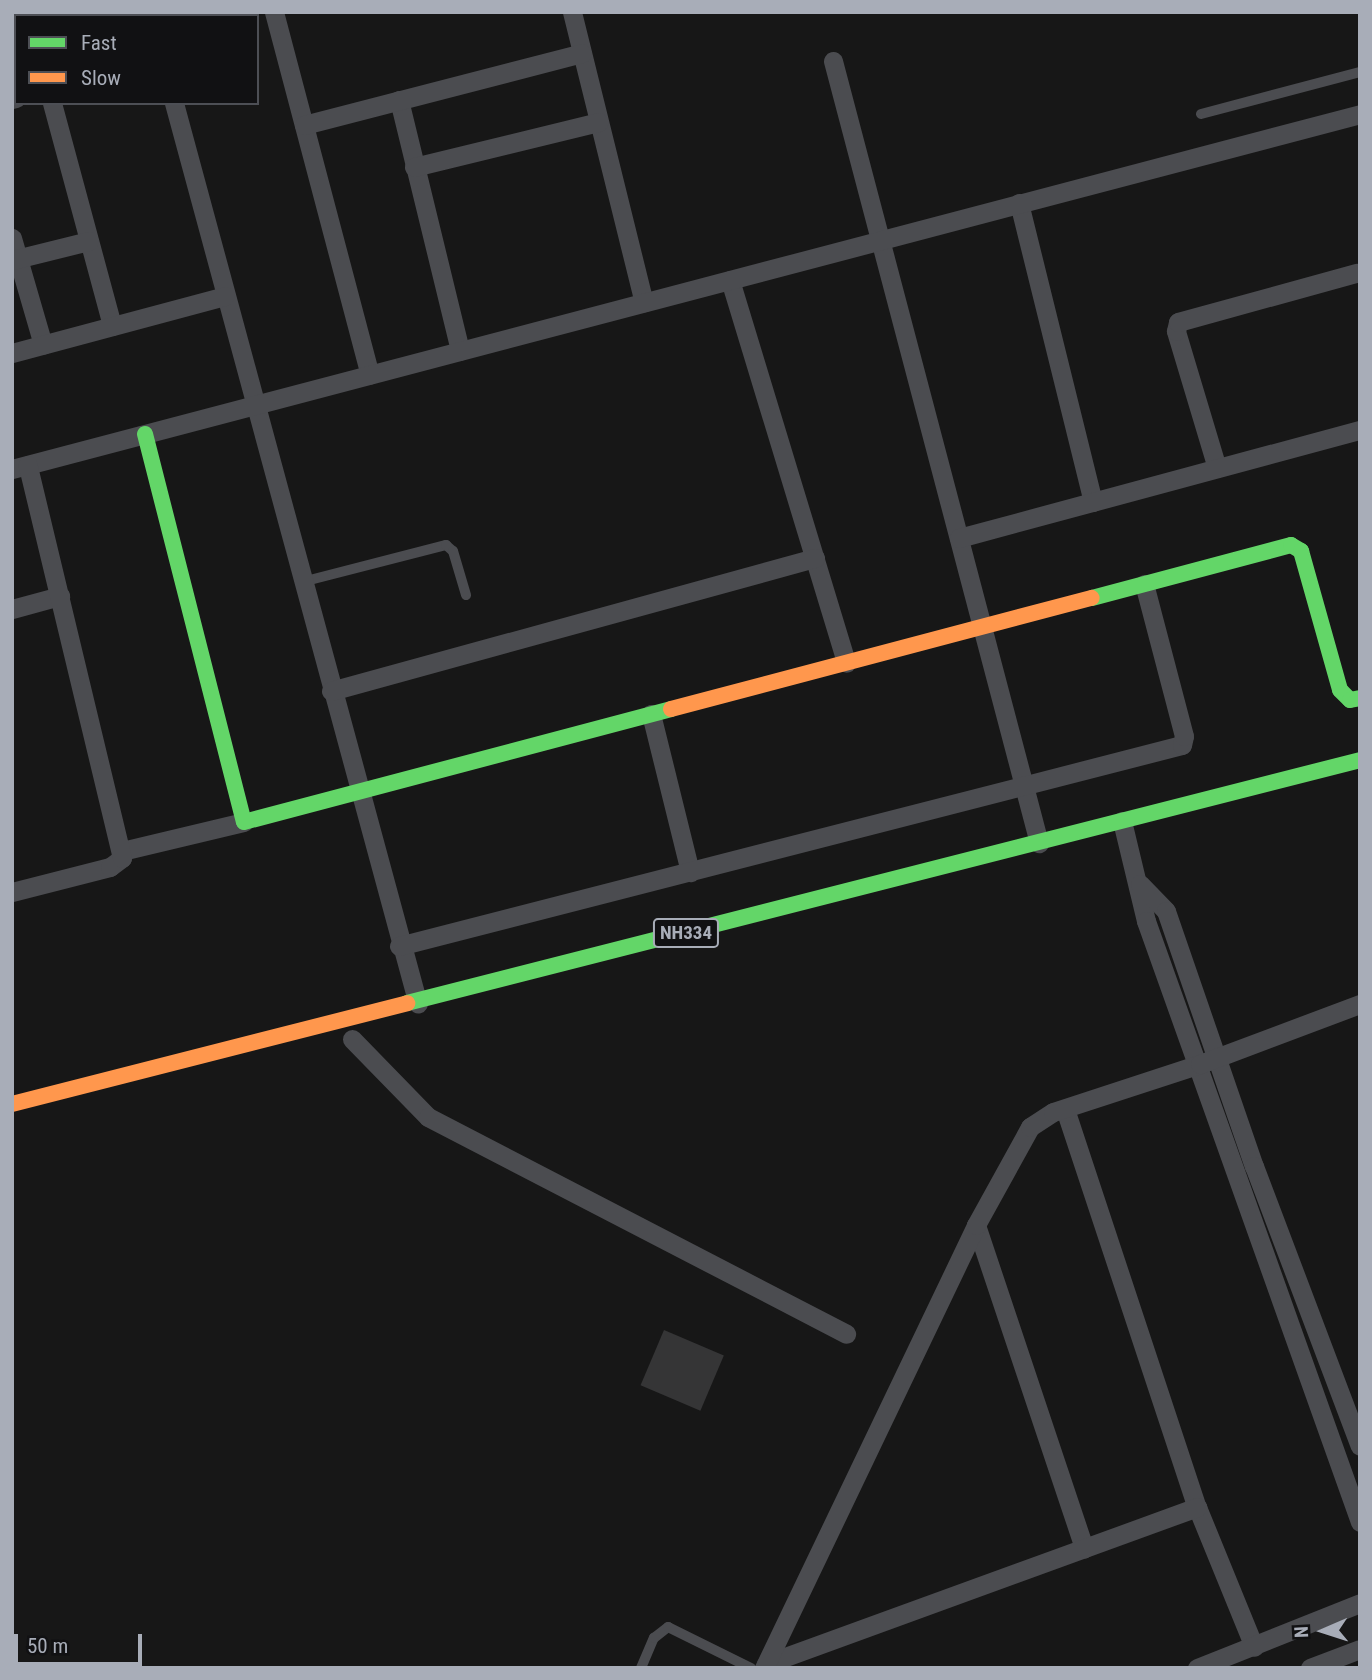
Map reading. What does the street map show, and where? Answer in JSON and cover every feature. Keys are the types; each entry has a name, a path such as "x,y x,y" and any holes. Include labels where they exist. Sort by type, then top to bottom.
{"main road":[{"path":"145,434 244,822 1297,546 1340,690 1350,700 1360,698"},
{"name":"NH334","path":"12,1104 418,1004 1039,843 1130,832 1360,760"},
{"name":"NH334","path":"1104,846 1130,832"},
{"path":"345,1040 375,1033"}],"street":[{"path":"12,14 20,12"},
{"path":"272,12 370,375"},
{"path":"572,12 644,302"},
{"path":"304,125 582,53"},
{"path":"833,61 1039,843"},
{"path":"399,100 460,351"},
{"path":"53,105 112,326"},
{"path":"175,105 399,946 418,1004"},
{"path":"12,892 110,867 122,858 60,596 20,467 1360,114"},
{"path":"414,167 599,122"},
{"path":"1019,203 1093,502"},
{"path":"12,238 15,259 43,345"},
{"path":"15,259 89,240"},
{"path":"1217,468 1176,331 1178,322 1359,277"},
{"path":"730,279 846,663"},
{"path":"12,353 225,296"},
{"path":"959,538 1360,430"},
{"path":"331,691 815,558"},
{"path":"399,946 1182,745 1184,736 1144,584"},
{"path":"12,609 60,596"},
{"path":"651,714 690,872"},
{"path":"122,851 244,822"},
{"path":"1130,832 1146,921 1209,1061 1360,1446"},
{"path":"760,1667 976,1225 1030,1127 1065,1109 1209,1061 1360,1004"},
{"path":"345,1040 428,1117 846,1334"},
{"path":"1209,1061 1360,1522"},
{"path":"1065,1109 1197,1507 1254,1647"},
{"path":"976,1225 1084,1548"},
{"path":"760,1667 1197,1507"},
{"path":"1197,1668 1360,1603"},
{"path":"1310,1668 1360,1649"}],"lane":[{"path":"1201,114 1360,72"},
{"path":"302,582 446,545 453,551 466,595"},
{"path":"641,1668 654,1638 668,1627 760,1667"}],"building":[{"path":"664,1330 724,1355 700,1411 641,1385"}],"traffic: fast":[{"path":"145,434 244,822 671,709"},
{"path":"1092,598 1291,545 1301,551 1340,690 1350,700 1360,698"},
{"path":"407,1003 1360,760"}],"traffic: slow":[{"path":"671,709 1092,598"},
{"path":"12,1104 407,1003"}]}
